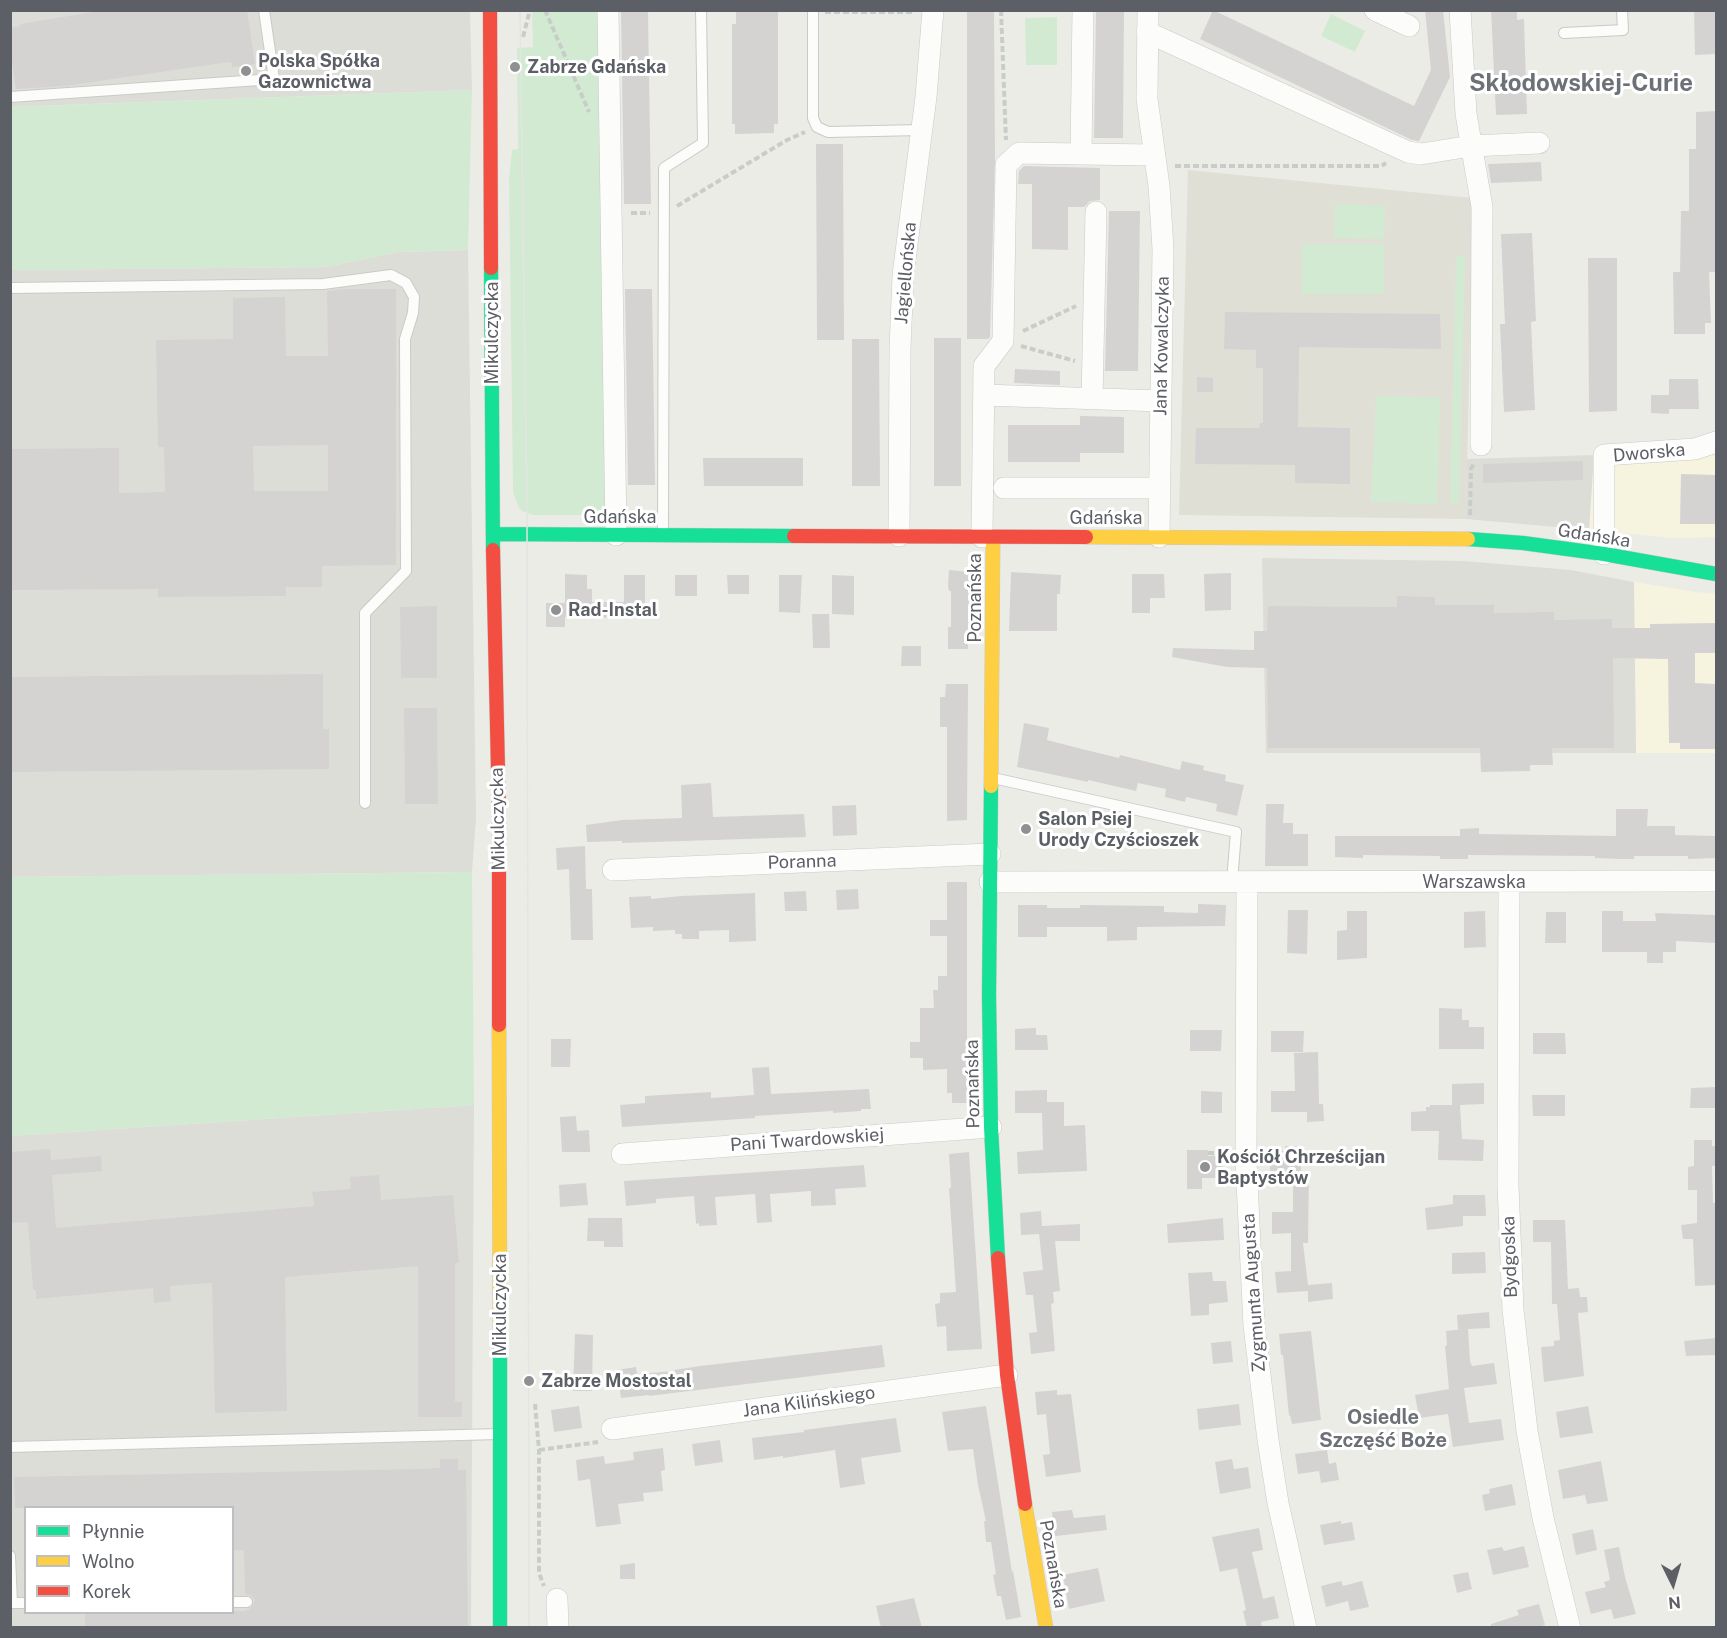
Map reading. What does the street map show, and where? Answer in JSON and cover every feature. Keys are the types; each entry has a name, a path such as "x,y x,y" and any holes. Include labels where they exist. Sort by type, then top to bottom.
{"street":[{"name":"Mikulczycka","path":"490,10 494,534 499,814 500,1628"},
{"path":"608,10 616,535"},
{"path":"1081,154 1083,10"},
{"path":"1375,10 1408,26"},
{"path":"1460,10 1463,90 1482,207 1481,445"},
{"name":"Jagiellońska","path":"899,536 901,308 906,241 926,98 933,11"},
{"name":"Jana Kowalczyka","path":"1159,537 1163,249 1162,210 1147,99 1147,21 1408,152 1421,154 1471,146 1539,143"},
{"path":"988,537 984,366 1003,341 1006,165 1019,153 1081,154 1155,161"},
{"path":"1092,399 1096,212"},
{"path":"984,395 1161,401"},
{"name":"Dworska","path":"1605,554 1604,455 1695,449 1716,442"},
{"path":"1004,488 1159,488"},
{"name":"Gdańska","path":"494,534 1469,539 1523,543 1605,554 1716,574"},
{"name":"Poznańska","path":"988,537 991,1127 998,1265 1007,1375 1026,1512 1046,1627"},
{"name":"Poranna","path":"613,870 990,854"},
{"name":"Bydgoska","path":"1509,881 1508,1185 1513,1310 1527,1431 1543,1518 1570,1628"},
{"name":"Warszawska","path":"990,882 1716,881"},
{"name":"Zygmunta Augusta","path":"1239,882 1246,1162 1254,1326 1278,1503 1306,1628"},
{"name":"Pani Twardowskiej","path":"622,1154 991,1127"},
{"name":"Jana Kilińskiego","path":"612,1429 1007,1375"},
{"path":"557,1599 558,1628"}],"lane":[{"path":"10,97 274,79 264,10"},
{"path":"663,535 664,168 703,143 701,10"},
{"path":"1564,33 1623,30 1622,10"},
{"path":"813,11 813,118 817,127 828,132 922,130"},
{"path":"10,288 323,284 390,275 406,284 414,297 413,313 405,339 406,571 365,613 365,803"},
{"path":"991,778 1236,832 1239,882"},
{"path":"10,1447 500,1434"},
{"path":"10,1556 12,1603 24,1603"},
{"path":"234,1602 247,1602"}],"path":[{"path":"523,37 530,10"},
{"path":"545,10 590,114"},
{"path":"1001,10 1006,165"},
{"path":"813,11 933,11"},
{"path":"624,213 664,214 787,140 817,127"},
{"path":"1155,161 1381,166 1408,152"},
{"path":"1003,341 1094,297"},
{"path":"1003,341 1093,366"},
{"path":"1469,539 1471,469 1481,445"},
{"path":"1208,1153 1233,1153"},
{"path":"535,1404 539,1450 538,1573 549,1599 557,1599"},
{"path":"539,1450 598,1442 612,1429"}],"shaded area":[{"path":"10,11 470,11 472,90 11,107"},
{"path":"1188,170 1473,198 1466,519 1179,515"},
{"path":"468,250 476,818 472,872 11,877 10,270 326,267 398,252"},
{"path":"1594,455 1589,530 1466,519 1467,459"},
{"path":"1716,455 1716,537 1673,538 1589,530 1593,464"},
{"path":"1262,558 1464,561 1571,570 1634,582 1636,753 1266,753"},
{"path":"1634,582 1716,594 1716,753 1636,753"},
{"path":"474,1105 471,1627 11,1628 11,1136"}],"green space":[{"path":"532,11 608,11 615,515 533,515 519,508 513,492 509,179 512,150 518,149 517,48 533,47"},
{"path":"1331,14 1365,31 1355,52 1321,36"},
{"path":"1057,17 1057,65 1026,65 1025,18"},
{"path":"472,90 468,250 398,252 326,267 11,270 11,107"},
{"path":"1335,204 1385,205 1384,239 1334,238"},
{"path":"1302,244 1384,244 1384,294 1302,294"},
{"path":"1456,256 1465,256 1459,503 1450,503"},
{"path":"1376,396 1440,397 1437,504 1371,502"},
{"path":"472,872 474,1105 11,1136 11,877"}],"building":[{"path":"105,10 247,10 255,64 232,67 232,63 229,62 65,86 16,89 10,49 10,28 20,26 20,24"},
{"path":"621,10 648,10 651,204 624,204"},
{"path":"736,10 778,10 778,124 774,124 774,133 735,134 735,124 732,124 732,24 736,24"},
{"path":"967,10 994,10 995,159 990,337 988,339 967,339"},
{"path":"1096,10 1124,10 1123,138 1094,138"},
{"path":"1213,10 1414,106 1431,70 1425,10 1443,10 1450,77 1419,141 1412,140 1200,39"},
{"path":"1491,10 1517,10 1517,20 1524,19 1527,114 1496,115"},
{"path":"1694,10 1716,10 1716,54 1695,55"},
{"path":"1716,111 1716,272 1709,272 1711,323 1705,323 1705,334 1674,334 1673,272 1680,272 1681,211 1689,211 1689,149 1696,149 1696,112"},
{"path":"816,144 843,144 844,340 817,340"},
{"path":"1541,162 1542,181 1491,183 1488,164"},
{"path":"1024,166 1100,168 1100,200 1090,201 1084,207 1068,207 1068,250 1032,249 1032,184 1018,184 1019,171"},
{"path":"1109,211 1140,211 1138,371 1105,371"},
{"path":"1532,233 1536,321 1531,322 1535,410 1504,412 1500,324 1505,324 1501,234"},
{"path":"1588,258 1617,258 1617,411 1589,412"},
{"path":"396,289 396,565 322,566 322,587 286,587 286,596 158,597 158,589 10,590 10,449 119,448 119,493 165,492 164,447 158,447 156,340 233,339 233,298 285,297 286,356 328,356 327,291","holes":["328,445 328,491 254,491 253,446"]},
{"path":"625,289 652,289 655,485 628,485"},
{"path":"1225,312 1440,314 1441,349 1299,347 1298,427 1350,428 1350,484 1295,483 1295,465 1195,464 1196,428 1259,428 1260,423 1263,423 1263,368 1256,368 1256,350 1224,349"},
{"path":"934,338 961,338 961,486 934,486"},
{"path":"852,339 879,339 880,486 852,486"},
{"path":"1015,369 1060,371 1060,385 1014,383"},
{"path":"1197,377 1213,378 1213,392 1197,392"},
{"path":"1669,379 1698,379 1699,409 1669,409 1669,414 1651,413 1651,395 1669,395"},
{"path":"1080,416 1124,417 1124,453 1080,453 1080,462 1008,462 1008,425 1080,425"},
{"path":"703,458 803,458 803,486 704,486"},
{"path":"1583,461 1583,480 1483,483 1483,464"},
{"path":"1681,474 1716,475 1716,524 1680,524"},
{"path":"949,570 970,572 968,649 948,649 948,627 951,627"},
{"path":"1011,572 1061,575 1060,594 1057,594 1057,631 1009,631"},
{"path":"1231,573 1231,610 1205,611 1204,574"},
{"path":"565,574 587,575 587,589 592,589 592,602 624,602 624,575 645,575 645,618 565,617 565,627 546,627 546,603 565,603"},
{"path":"1132,574 1164,574 1165,598 1150,598 1150,613 1132,613"},
{"path":"675,575 697,575 697,596 675,596"},
{"path":"727,575 749,575 749,594 728,594"},
{"path":"779,575 802,575 800,613 779,612"},
{"path":"832,575 854,576 854,615 832,614"},
{"path":"1397,596 1435,597 1435,605 1494,605 1494,613 1554,612 1554,620 1612,619 1612,628 1650,628 1650,624 1716,623 1716,653 1695,653 1695,683 1715,684 1716,749 1680,749 1680,743 1669,743 1668,659 1613,658 1614,748 1552,748 1553,765 1530,765 1530,771 1481,772 1480,748 1268,748 1267,668 1227,667 1172,657 1173,648 1254,650 1254,631 1267,631 1268,606 1397,607"},
{"path":"437,606 437,678 401,678 400,607"},
{"path":"812,614 829,614 830,648 813,648"},
{"path":"902,646 921,646 921,666 901,666"},
{"path":"323,674 323,729 329,729 329,769 10,772 10,677"},
{"path":"946,684 968,684 967,820 947,821 947,727 940,727 940,697 945,697"},
{"path":"404,708 437,708 438,804 405,804"},
{"path":"1024,723 1049,728 1047,740 1180,770 1182,761 1204,766 1203,770 1226,775 1225,781 1244,785 1237,816 1216,811 1217,804 1186,797 1185,802 1165,797 1166,789 1138,783 1136,791 1017,767"},
{"path":"711,783 713,817 804,814 806,837 587,842 586,825 622,820 682,818 681,785"},
{"path":"1266,804 1284,804 1283,823 1293,823 1293,834 1308,834 1308,866 1265,866"},
{"path":"856,805 857,835 833,836 832,806"},
{"path":"1616,809 1648,809 1647,826 1675,826 1675,835 1716,836 1716,858 1634,856 1634,859 1619,859 1595,858 1595,856 1468,855 1468,859 1440,859 1440,856 1335,857 1335,836 1460,836 1460,829 1479,828 1479,834 1616,836"},
{"path":"585,846 586,889 592,889 593,940 571,940 569,869 557,870 556,848"},
{"path":"947,882 967,882 967,1103 952,1103 952,1093 947,1093 947,1069 923,1070 923,1058 910,1058 910,1042 920,1042 920,1008 934,1008 933,990 938,990 938,976 947,976 947,936 930,936 930,920 947,920"},
{"path":"858,889 859,909 837,910 836,890"},
{"path":"806,891 807,911 785,911 784,892"},
{"path":"755,893 756,941 729,942 729,930 699,931 699,939 682,939 682,934 675,934 675,930 653,931 653,927 631,928 629,897 651,896 651,899"},
{"path":"1198,904 1226,905 1225,926 1137,927 1137,940 1107,941 1107,927 1047,927 1047,937 1018,937 1018,905 1047,905 1047,908 1080,908 1080,905 1164,906 1164,912 1198,913"},
{"path":"1288,910 1308,910 1307,954 1287,953"},
{"path":"1347,911 1367,911 1367,958 1337,960 1337,931 1347,930"},
{"path":"1485,911 1486,947 1464,948 1464,912"},
{"path":"1602,911 1623,911 1623,921 1656,921 1655,913 1716,915 1716,943 1676,941 1676,952 1663,952 1663,963 1647,963 1647,952 1602,952"},
{"path":"1546,912 1566,912 1566,943 1545,943"},
{"path":"1439,1008 1462,1009 1462,1020 1469,1020 1469,1027 1484,1027 1484,1049 1439,1049"},
{"path":"1036,1028 1036,1035 1047,1035 1048,1050 1015,1050 1015,1029"},
{"path":"1190,1030 1222,1030 1221,1051 1190,1051"},
{"path":"1271,1031 1304,1031 1303,1052 1271,1052"},
{"path":"1533,1033 1565,1033 1566,1054 1533,1054"},
{"path":"551,1039 571,1039 570,1067 551,1067"},
{"path":"1318,1052 1319,1104 1323,1104 1324,1121 1307,1122 1307,1112 1271,1112 1271,1091 1295,1091 1294,1053"},
{"path":"769,1067 771,1094 869,1089 871,1109 622,1127 620,1105 645,1103 645,1096 711,1092 711,1098 754,1095 752,1068"},
{"path":"1484,1083 1484,1104 1460,1105 1462,1139 1484,1140 1483,1161 1438,1160 1439,1131 1411,1131 1411,1112 1426,1111 1426,1107 1430,1105 1452,1105 1452,1084"},
{"path":"1716,1087 1716,1108 1690,1108 1691,1088"},
{"path":"1047,1090 1047,1102 1064,1102 1064,1126 1085,1125 1087,1171 1018,1174 1017,1152 1043,1150 1042,1113 1015,1113 1015,1091"},
{"path":"1201,1091 1222,1092 1222,1113 1201,1113"},
{"path":"1532,1095 1565,1095 1565,1116 1533,1116"},
{"path":"576,1116 577,1131 589,1130 590,1152 562,1152 560,1117"},
{"path":"1694,1140 1712,1140 1712,1146 1716,1146 1716,1166 1712,1166 1713,1203 1716,1203 1716,1285 1695,1286 1693,1239 1683,1239 1681,1225 1697,1223 1697,1190 1688,1190 1688,1167 1694,1166"},
{"path":"1285,1146 1300,1146 1301,1172 1309,1172 1308,1243 1303,1243 1308,1285 1332,1283 1333,1299 1308,1302 1308,1291 1277,1293 1275,1272 1291,1271 1291,1233 1272,1234 1272,1212 1293,1212 1293,1172 1270,1173 1270,1151 1285,1151"},
{"path":"50,1149 51,1160 101,1156 102,1171 52,1175 56,1228 314,1206 312,1192 351,1189 350,1177 379,1175 381,1200 453,1195 459,1262 455,1263 455,1402 462,1402 462,1417 418,1417 418,1266 285,1277 287,1411 215,1413 212,1283 170,1286 171,1301 154,1303 153,1288 36,1299 36,1290 33,1290 28,1222 10,1223 10,1152"},
{"name":"Kościół Chrześcijan Baptystów","path":"1187,1150 1208,1150 1208,1156 1222,1155 1223,1178 1202,1178 1202,1189 1187,1189"},
{"path":"969,1152 982,1349 947,1351 946,1326 937,1327 935,1304 940,1303 940,1293 956,1292 949,1154"},
{"path":"864,1165 866,1187 835,1189 836,1205 811,1206 811,1191 770,1194 772,1222 757,1223 755,1194 715,1197 717,1225 699,1226 699,1223 696,1224 694,1196 656,1199 656,1203 626,1206 624,1181"},
{"path":"586,1183 588,1205 560,1207 559,1185"},
{"path":"1453,1195 1485,1195 1486,1216 1463,1216 1463,1226 1427,1230 1425,1208 1453,1204"},
{"path":"1041,1211 1042,1226 1080,1224 1080,1241 1055,1241 1060,1291 1053,1292 1054,1303 1051,1304 1055,1351 1031,1354 1029,1333 1037,1332 1033,1295 1026,1295 1023,1272 1043,1270 1039,1234 1021,1235 1020,1213"},
{"path":"588,1218 622,1218 623,1247 604,1247 604,1241 587,1241"},
{"path":"1223,1218 1224,1240 1168,1243 1167,1224"},
{"path":"1533,1220 1565,1220 1568,1289 1579,1288 1580,1297 1587,1297 1588,1312 1578,1313 1584,1376 1544,1382 1541,1347 1554,1346 1554,1341 1560,1340 1557,1304 1552,1304 1551,1242 1533,1242"},
{"path":"1485,1252 1486,1273 1452,1274 1452,1253"},
{"path":"1212,1272 1213,1281 1226,1281 1228,1302 1209,1304 1209,1315 1191,1316 1188,1273"},
{"path":"1489,1312 1490,1328 1468,1329 1470,1361 1472,1366 1494,1363 1497,1384 1464,1388 1469,1423 1501,1419 1504,1440 1453,1447 1448,1414 1419,1418 1415,1395 1449,1389 1446,1331 1458,1330 1457,1315"},
{"path":"1311,1331 1321,1420 1292,1424 1289,1416 1279,1334"},
{"path":"575,1334 593,1335 592,1391 573,1391"},
{"path":"1716,1338 1716,1355 1686,1356 1684,1341"},
{"path":"1231,1341 1233,1362 1213,1364 1211,1343"},
{"path":"882,1345 885,1367 621,1398 617,1370 636,1367 637,1374 675,1371 700,1366"},
{"path":"1057,1390 1057,1395 1071,1394 1081,1472 1046,1477 1043,1455 1050,1454 1046,1414 1037,1415 1035,1392"},
{"path":"1239,1404 1241,1425 1199,1430 1197,1409"},
{"path":"579,1406 582,1428 554,1432 551,1410"},
{"path":"986,1406 1021,1617 1006,1620 1001,1596 997,1596 991,1542 986,1542 984,1521 986,1521 973,1449 948,1451 942,1412"},
{"path":"1588,1406 1593,1433 1560,1438 1556,1412"},
{"path":"896,1418 901,1452 861,1458 865,1484 840,1488 835,1450 754,1460 752,1438"},
{"path":"720,1440 723,1462 695,1466 692,1444"},
{"path":"663,1448 665,1470 661,1471 663,1491 643,1493 644,1501 618,1504 621,1524 596,1527 590,1479 578,1481 576,1460 604,1456 605,1464 634,1460 633,1452"},
{"path":"1327,1450 1329,1464 1336,1462 1339,1480 1321,1483 1319,1471 1298,1474 1295,1454"},
{"path":"440,1459 458,1459 458,1470 466,1470 468,1628 85,1628 85,1614 234,1614 234,1611 245,1611 251,1608 254,1599 245,1594 244,1550 234,1550 234,1506 24,1506 24,1508 15,1508 14,1477 440,1468"},
{"path":"1232,1459 1234,1469 1248,1467 1251,1488 1220,1494 1215,1462"},
{"path":"1601,1461 1608,1501 1587,1504 1585,1495 1563,1499 1558,1470"},
{"path":"1512,1484 1516,1505 1485,1511 1482,1495 1490,1493 1489,1489"},
{"path":"1072,1510 1074,1518 1105,1515 1107,1530 1048,1537 1045,1523 1053,1522 1052,1512"},
{"path":"1341,1521 1341,1524 1352,1522 1355,1540 1324,1545 1320,1525"},
{"path":"1259,1528 1263,1550 1252,1552 1263,1599 1274,1596 1279,1618 1261,1622 1262,1628 1247,1628 1243,1611 1246,1610 1237,1568 1220,1572 1212,1537"},
{"path":"1593,1529 1597,1550 1576,1555 1572,1534"},
{"path":"1524,1546 1529,1567 1493,1575 1487,1550 1502,1547 1504,1551"},
{"path":"1619,1547 1636,1614 1614,1619 1611,1609 1591,1614 1585,1592 1606,1587 1604,1582 1610,1580 1604,1550"},
{"path":"635,1563 635,1579 620,1579 620,1565"},
{"path":"1098,1568 1105,1601 1069,1609 1063,1575"},
{"path":"1468,1572 1472,1589 1457,1593 1453,1575"},
{"path":"1341,1581 1343,1586 1362,1581 1369,1607 1350,1611 1348,1601 1326,1607 1321,1586"},
{"path":"914,1598 922,1628 881,1628 876,1606"},
{"path":"1539,1604 1545,1625 1535,1628 1491,1628 1491,1624 1519,1615 1517,1610"}],"tram line":[{"path":"520,10 527,512 529,1628"}],"traffic: fast":[{"path":"491,268 493,550"},
{"path":"493,534 794,536"},
{"path":"1468,539 1523,543 1604,554 1716,574"},
{"path":"991,786 989,995 991,1127 998,1258"},
{"path":"500,1331 500,1628"}],"traffic: slow":[{"path":"991,786 993,537"},
{"path":"1086,537 1468,539"},
{"path":"499,1025 500,1331"},
{"path":"1025,1504 1046,1628"}],"traffic: jam":[{"path":"490,10 491,268"},
{"path":"794,536 1086,537"},
{"path":"493,550 499,814 499,1025"},
{"path":"998,1258 1007,1375 1025,1504"}],"place":[{"name":"Zabrze Gdańska","path":"515,67"},
{"name":"Polska Spółka Gazownictwa","path":"246,71"},
{"name":"Rad-Instal","path":"556,610"},
{"name":"Salon Psiej Urody Czyścioszek","path":"1026,829"},
{"name":"Kościół Chrześcijan Baptystów","path":"1205,1167"},
{"name":"Zabrze Mostostal","path":"529,1381"}],"district":[{"name":"Skłodowskiej-Curie","path":"1581,84"},
{"name":"Osiedle Szczęść Boże","path":"1383,1430"}]}
